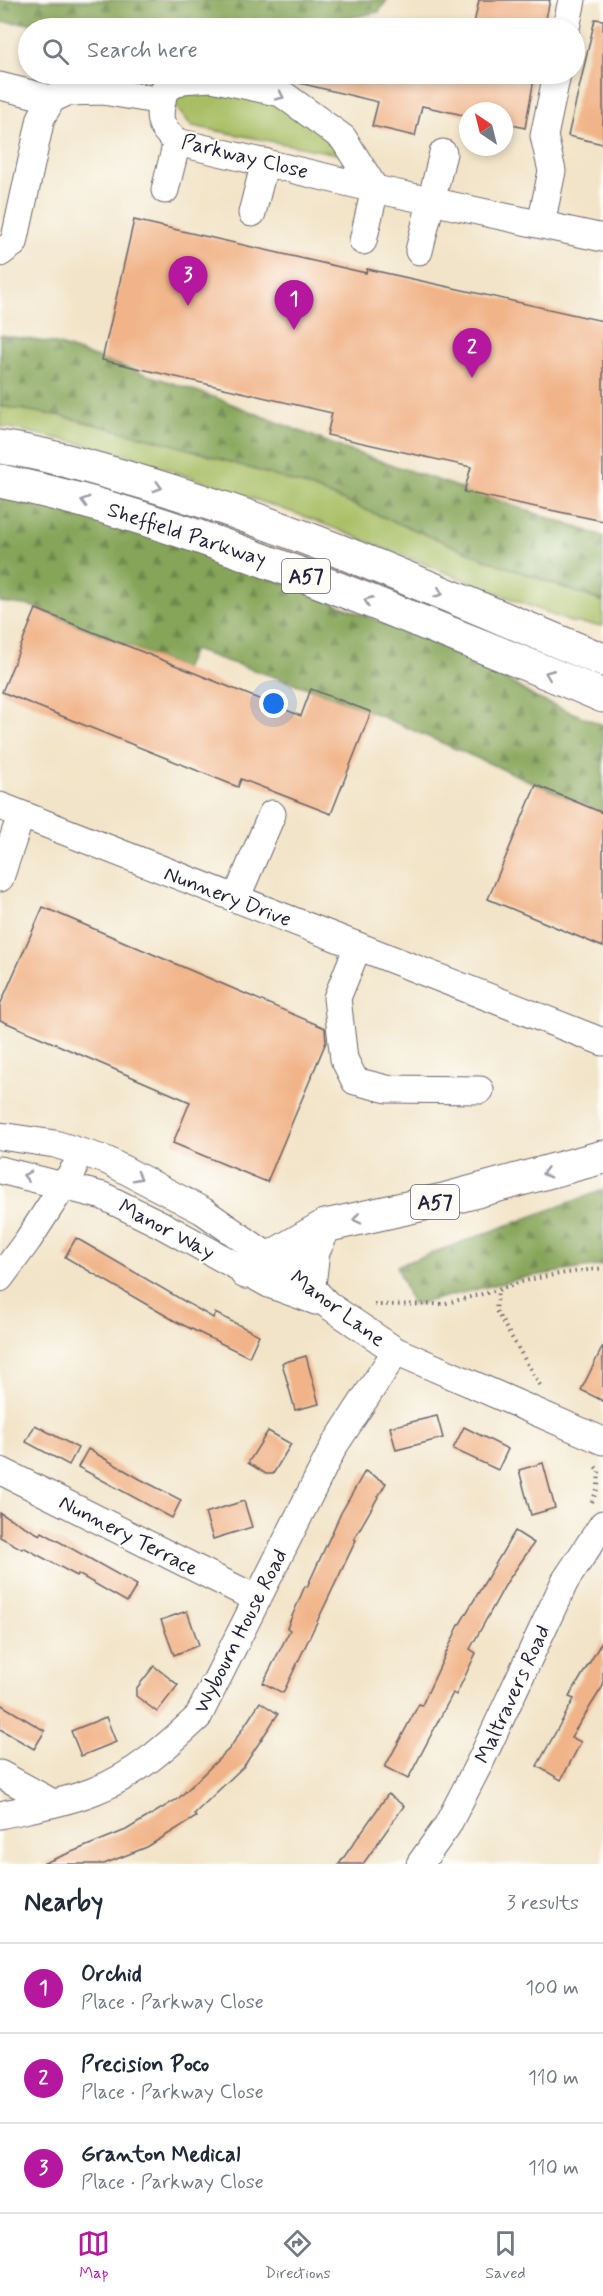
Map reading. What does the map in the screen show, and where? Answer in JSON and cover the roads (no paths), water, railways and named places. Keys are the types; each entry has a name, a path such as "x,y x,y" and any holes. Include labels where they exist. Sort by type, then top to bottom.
{"highway":[{"name":"Sheffield Parkway","path":"0,447 71,462 189,496 295,534 603,660"},
{"name":"Sheffield Parkway","path":"0,481 54,492 246,552 603,696"},
{"name":"A57","path":"258,1265 325,1226 447,1199 603,1157"},
{"path":"319,1295 310,1268 313,1251 325,1226"}],"street":[{"path":"568,18 572,0"},
{"path":"0,253 14,243 41,118 52,99 67,92 103,91 162,101 164,90 175,84"},
{"path":"240,84 281,93 343,138 375,189 363,241"},
{"path":"542,224 552,171 544,136 555,84"},
{"path":"0,86 52,99"},
{"name":"Parkway Close","path":"162,101 159,114 163,131 177,142 375,189 603,238"},
{"path":"165,190 177,142"},
{"path":"419,251 443,153"},
{"path":"252,213 265,162"},
{"name":"Nunnery Drive","path":"0,878 10,811 603,1042"},
{"path":"236,899 272,814"},
{"path":"358,946 337,998 344,1059 355,1081 387,1089 480,1090"},
{"path":"0,1136 85,1152 28,1240 0,1278"},
{"name":"Manor Lane","path":"85,1152 106,1160 203,1211 258,1265 319,1295 396,1351 603,1441"},
{"name":"Manor Way","path":"0,1170 64,1184 103,1196 160,1224 258,1265"},
{"name":"Wybourn House Road","path":"0,1815 95,1791 133,1770 167,1747 198,1717 334,1446 396,1351"},
{"name":"Nunnery Terrace","path":"1,1471 257,1599"},
{"name":"Maltravers Road","path":"420,1864 447,1826 482,1758 565,1581 603,1524"},
{"path":"0,1774 53,1803"}],"place":[{"name":"Granton Medical","path":"188,306"},
{"name":"Orchid","path":"294,330"},
{"name":"Precision Poco","path":"472,378"}]}
